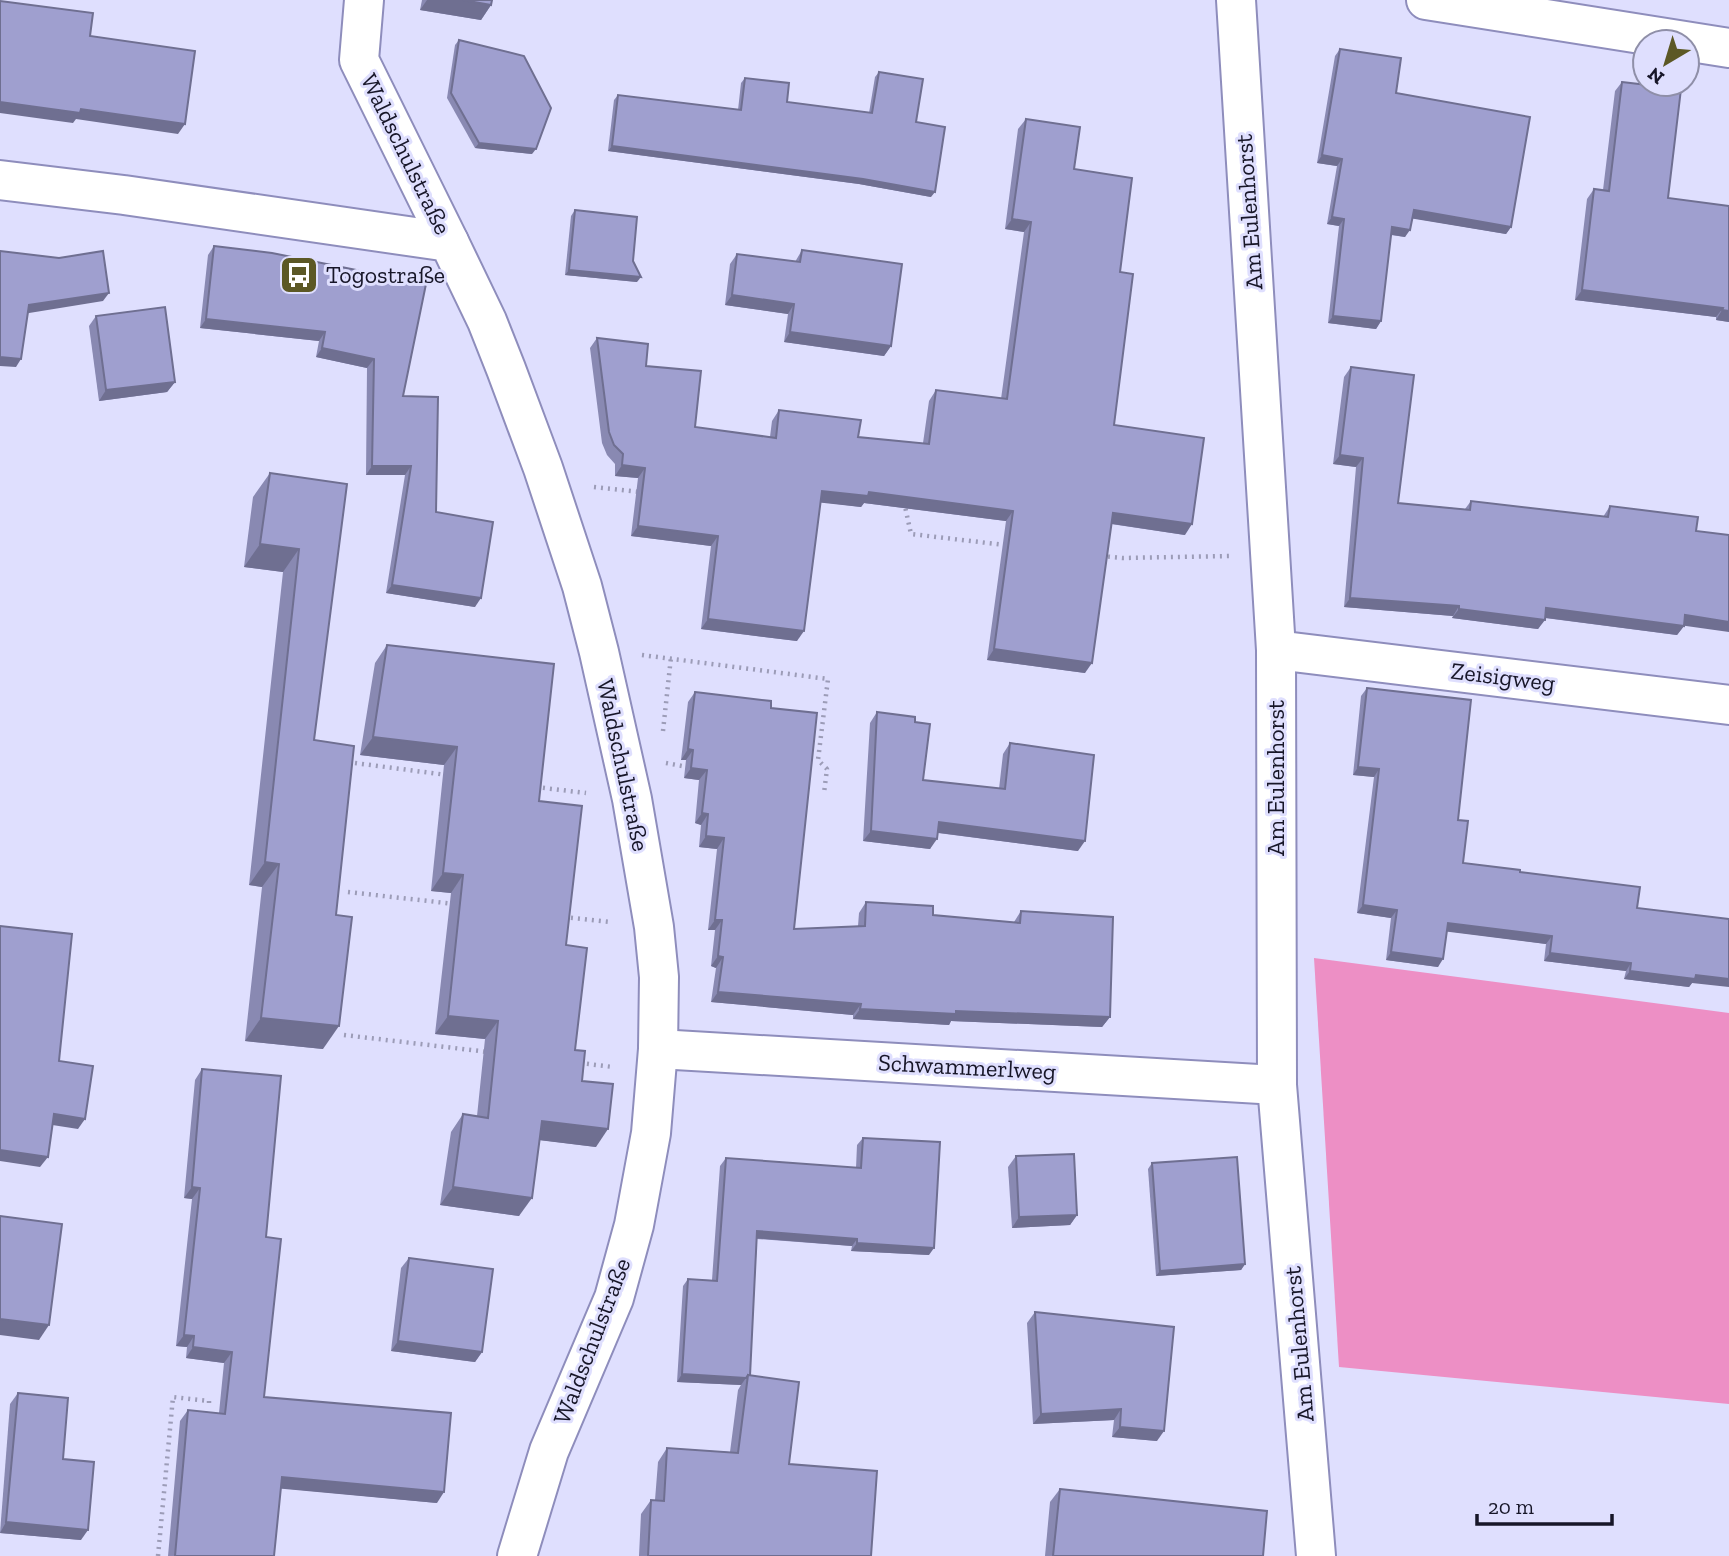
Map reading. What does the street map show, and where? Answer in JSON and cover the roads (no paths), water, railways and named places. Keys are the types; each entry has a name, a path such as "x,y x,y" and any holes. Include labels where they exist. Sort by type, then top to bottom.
{"street":[{"name":"Waldschulstraße","path":"364,0 359,60 487,321 548,482 582,586 632,799 654,927 659,977 657,1060 651,1133 634,1226 617,1286 549,1451 517,1556"},
{"name":"Am Eulenhorst","path":"1236,0 1276,650 1277,1085 1316,1556"},
{"path":"1426,0 1729,48"},
{"path":"0,180 450,242"},
{"name":"Zeisigweg","path":"1276,650 1729,705"},
{"name":"Schwammerlweg","path":"657,1060 1277,1085"}],"place":[{"name":"Togostraße","path":"299,275"}]}
